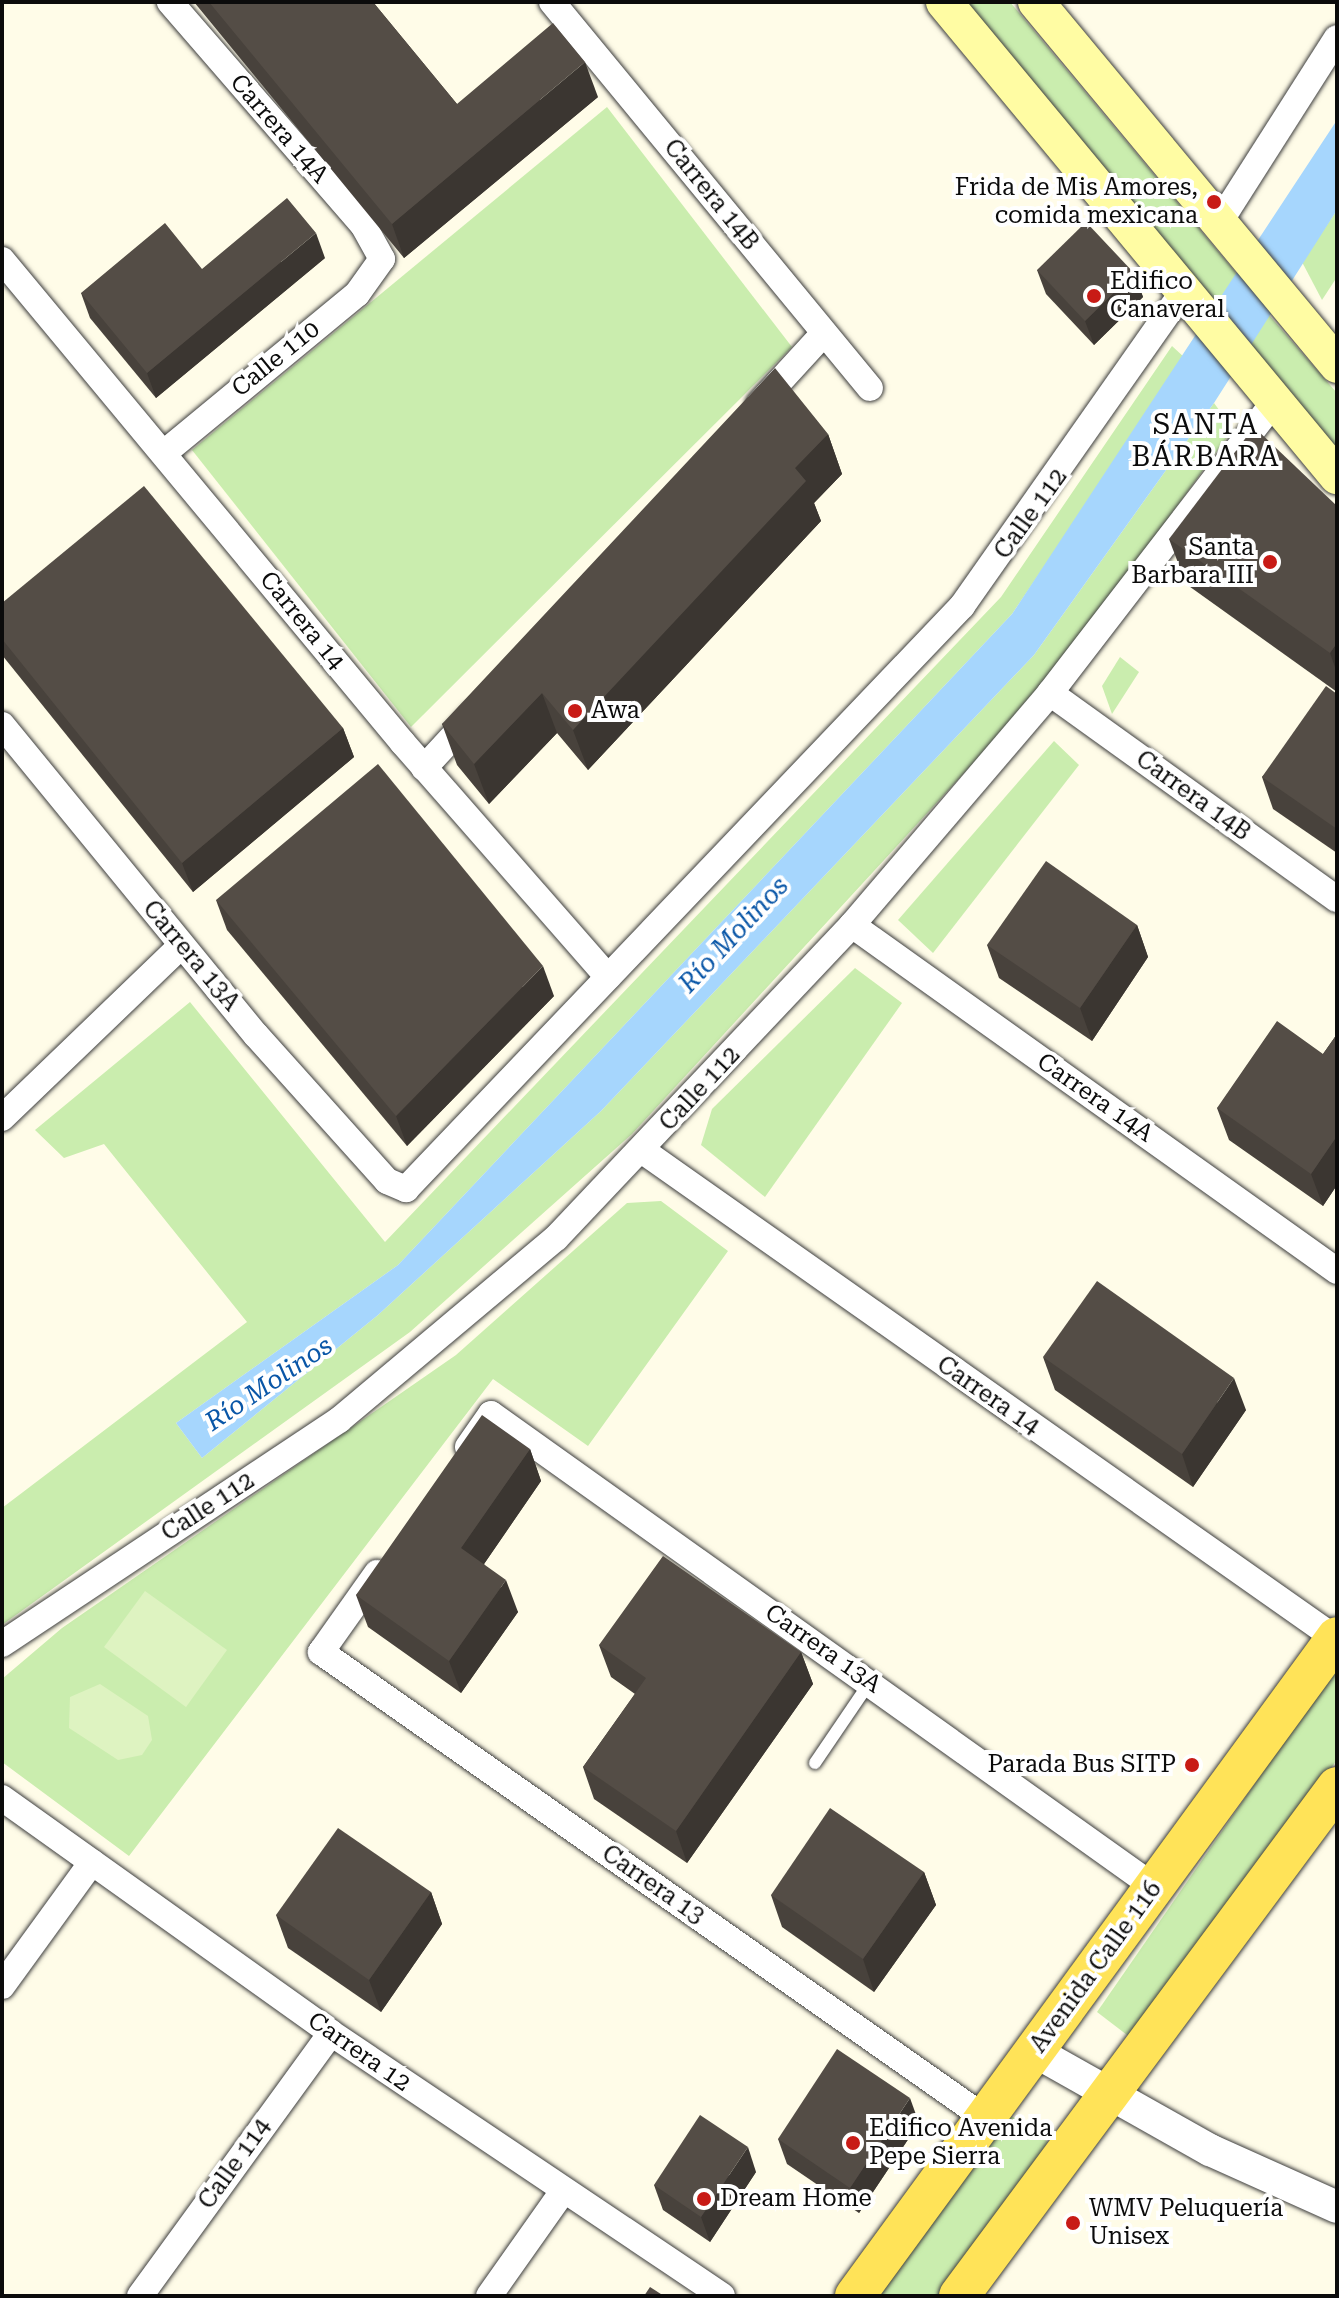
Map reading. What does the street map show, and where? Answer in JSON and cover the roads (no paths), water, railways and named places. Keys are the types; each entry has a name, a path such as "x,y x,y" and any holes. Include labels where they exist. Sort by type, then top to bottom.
{"main road":[{"path":"944,2 1337,476"},
{"path":"1036,2 1325,347"},
{"name":"Avenida Calle 116","path":"855,2296 1336,1638"},
{"path":"959,2296 1334,1796"}],"street":[{"name":"Carrera 14A","path":"170,2 363,225 382,259"},
{"name":"Carrera 14B","path":"552,2 870,388"},
{"path":"1219,223 1337,38"},
{"name":"Calle 110","path":"164,453 357,294 382,259"},
{"name":"Carrera 14","path":"2,260 424,768 608,977"},
{"name":"Calle 112","path":"387,1181 406,1189 420,1182 608,977 962,606 1192,302"},
{"path":"743,421 824,333"},
{"name":"Calle 112","path":"2,1644 421,1358 643,1151 852,925 1050,693 1268,394"},
{"name":"Carrera 14B","path":"1050,693 1337,899"},
{"path":"424,768 489,697"},
{"name":"Carrera 13A","path":"2,725 181,946 387,1181"},
{"name":"Carrera 14A","path":"852,925 1337,1271"},
{"path":"2,1118 181,946"},
{"name":"Carrera 14","path":"643,1151 1336,1638"},
{"name":"Carrera 13A","path":"455,1465 491,1414 1154,1887"},
{"name":"Carrera 13","path":"390,1555 321,1652 985,2118"},
{"name":"Carrera 12","path":"2,1798 331,2033 722,2296"},
{"path":"2,1986 92,1862"},
{"name":"Calle 114","path":"140,2296 331,2033"},
{"path":"1034,2051 1109,2094 1337,2207"},
{"path":"489,2296 563,2191"}],"lane":[{"path":"815,1763 870,1682"}],"water":[{"name":"Río Molinos","path":"1337,120 1337,210 1214,403 1034,655 601,1111 378,1315 202,1458 176,1423 398,1265 1012,614"}],"place":[{"name":"Frida de Mis Amores, comida mexicana","path":"1214,202"},
{"name":"Edifico Canaveral","path":"1094,296"},
{"name":"Santa Barbara III","path":"1270,562"},
{"name":"Awa","path":"575,711"},
{"name":"Parada Bus SITP","path":"1192,1765"},
{"name":"Edifico Avenida Pepe Sierra","path":"853,2143"},
{"name":"Dream Home","path":"704,2199"},
{"name":"WMV Peluquería Unisex","path":"1073,2223"}],"district":[{"name":"SANTA BÁRBARA","path":"1206,441"}]}
